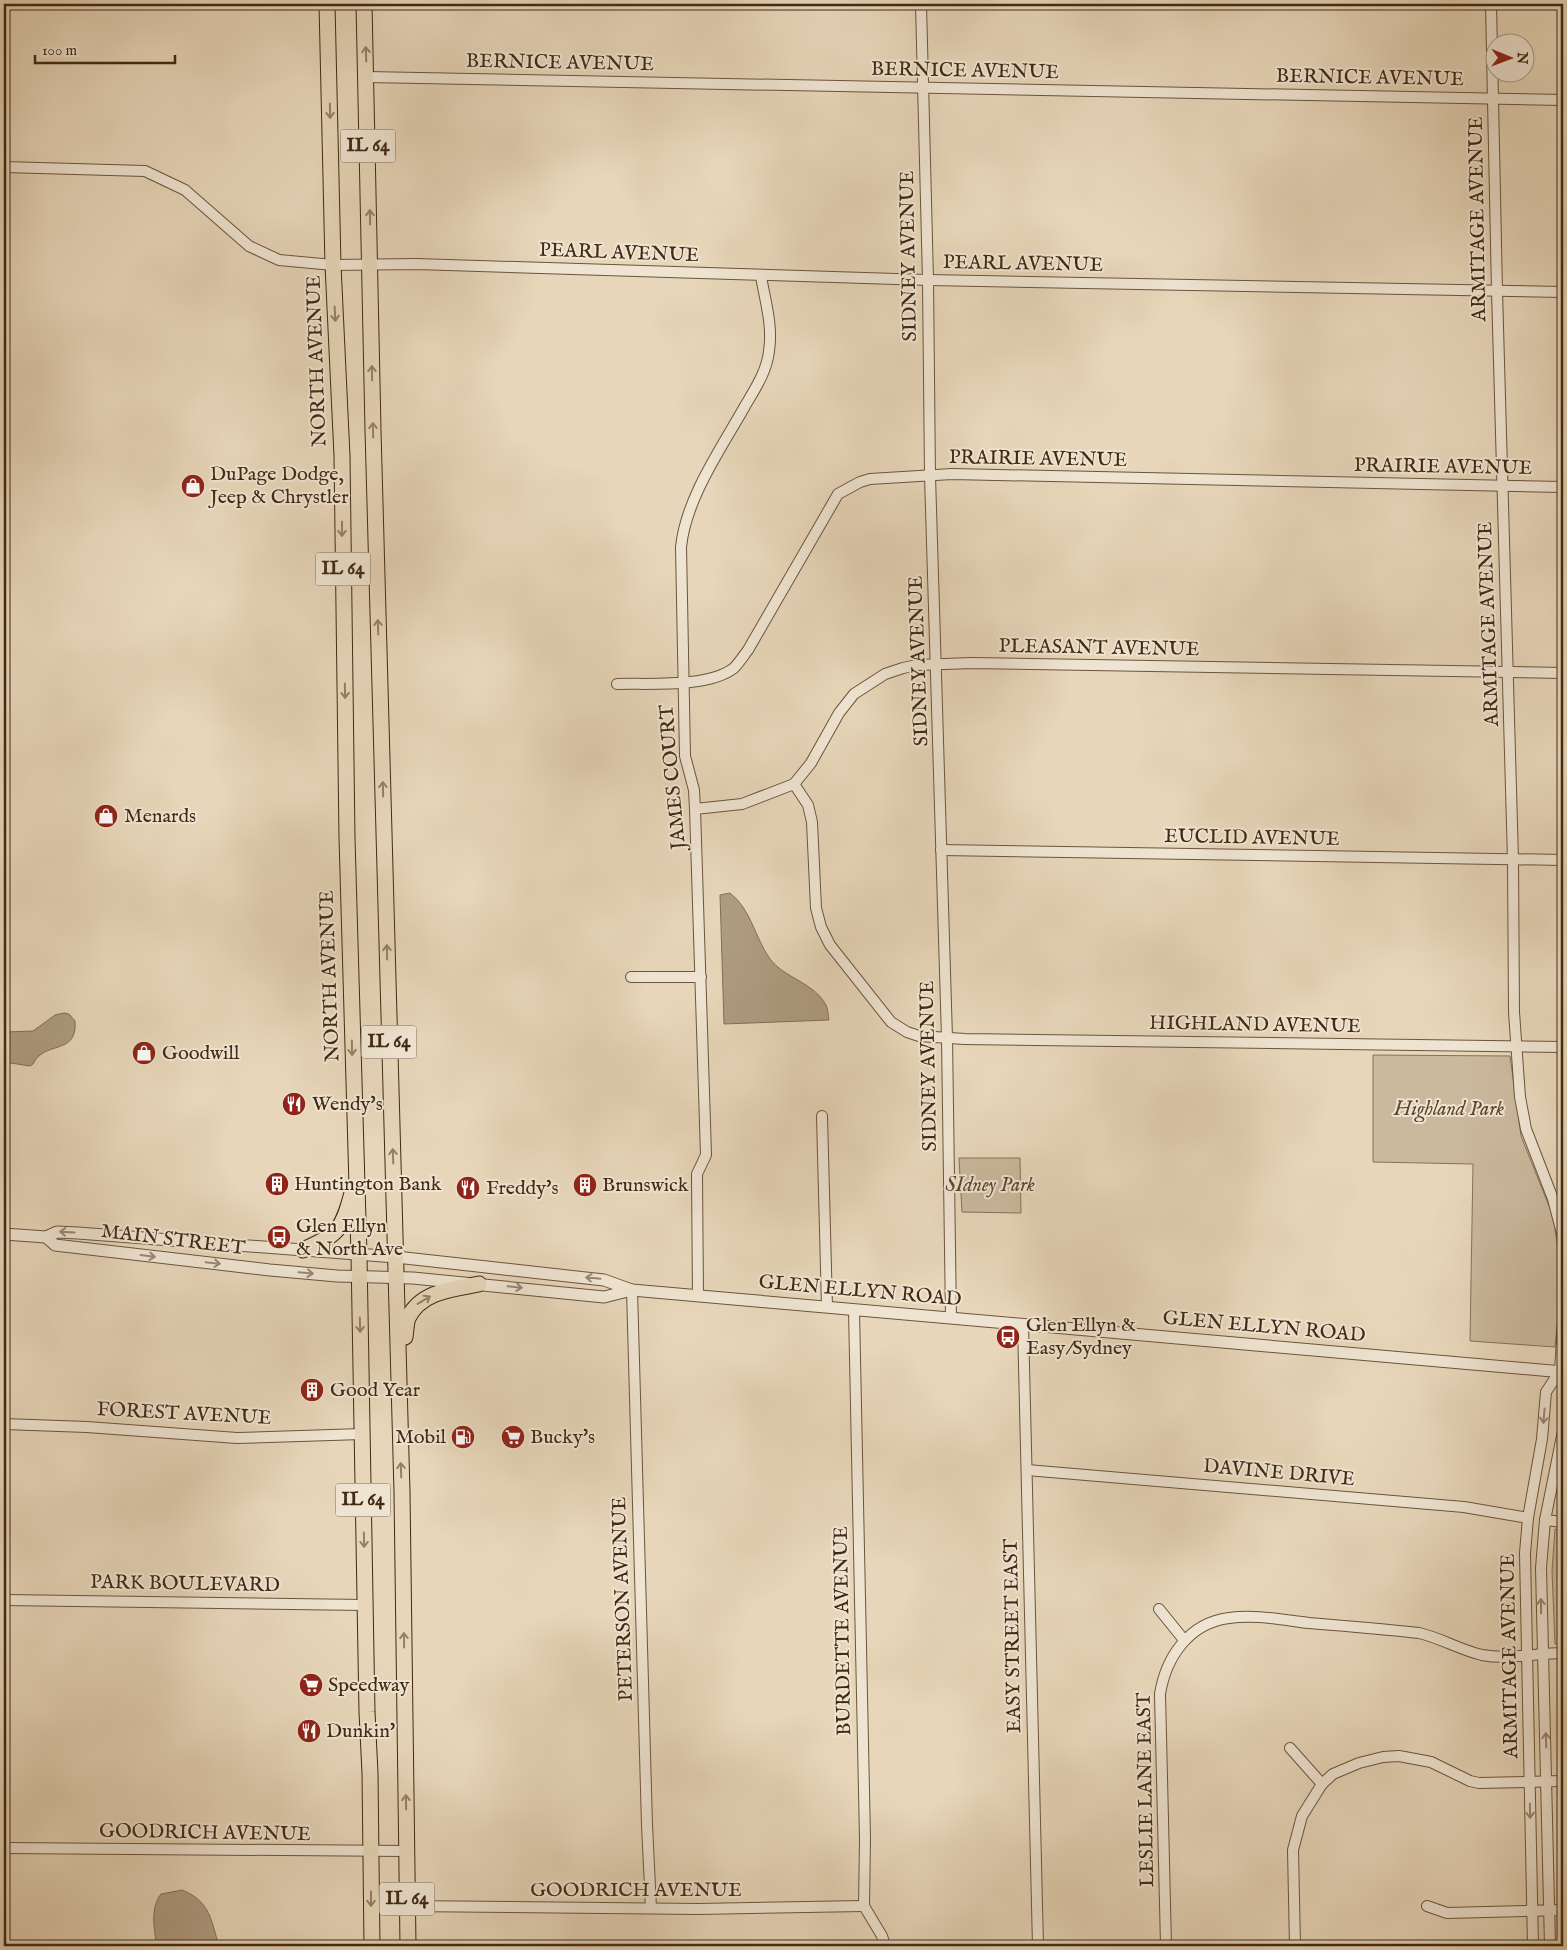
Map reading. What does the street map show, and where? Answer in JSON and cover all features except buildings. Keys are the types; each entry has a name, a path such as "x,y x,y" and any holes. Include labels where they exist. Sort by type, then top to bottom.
{"main road":[{"name":"NORTH AVENUE","path":"327,4 333,265 342,456 346,838 359,1255 372,1946"},
{"name":"IL 64","path":"364,4 378,617 396,1257 408,1946"},
{"path":"303,1250 330,1237 346,1218 352,1192 355,1157"},
{"path":"399,1411 407,1319 418,1303 438,1292 479,1284"}],"street":[{"name":"SIDNEY AVENUE","path":"921,4 928,280 930,476 947,1038 951,1318"},
{"name":"ARMITAGE AVENUE","path":"1491,4 1502,486 1509,673 1514,1012 1518,1047 1520,1097 1526,1129 1554,1199 1563,1236"},
{"name":"BERNICE AVENUE","path":"367,77 1563,100"},
{"name":"PEARL AVENUE","path":"4,167 145,171 185,190 249,246 279,260 333,265 416,264 761,276 1563,292"},
{"name":"JAMES COURT","path":"698,1296 697,1174 706,1155 694,790 685,756 681,547 683,529 696,494 757,386 768,360 770,327 761,276"},
{"name":"PRAIRIE AVENUE","path":"617,684 683,683 706,680 734,668 748,650 838,494 860,482 870,479 952,474 1563,487"},
{"name":"PLEASANT AVENUE","path":"695,809 742,804 794,784 811,763 839,713 854,694 885,674 918,665 972,663 1563,673"},
{"name":"HIGHLAND AVENUE","path":"794,784 808,805 812,822 816,908 821,927 830,945 891,1022 906,1032 919,1036 947,1038 1563,1047"},
{"name":"EUCLID AVENUE","path":"941,850 1563,860"},
{"path":"631,977 701,977"},
{"path":"822,1116 827,1307"},
{"name":"MAIN STREET","path":"46,1238 57,1232 71,1232 359,1255"},
{"name":"MAIN STREET","path":"4,1234 46,1238 55,1245 270,1270 359,1276"},
{"name":"GLEN ELLYN ROAD","path":"359,1255 396,1257 604,1280 632,1290 1023,1324 1562,1375"},
{"name":"GLEN ELLYN ROAD","path":"359,1276 479,1284 604,1297 632,1290"},
{"name":"PETERSON AVENUE","path":"632,1290 651,1908"},
{"name":"BURDETTE AVENUE","path":"854,1310 865,1840 864,1906"},
{"path":"1562,1375 1563,1323"},
{"name":"EASY STREET EAST","path":"1023,1324 1038,1946"},
{"name":"ARMITAGE AVENUE","path":"1533,1946 1524,1569 1528,1518 1542,1439 1546,1392 1562,1375"},
{"name":"FOREST AVENUE","path":"4,1424 87,1427 237,1438 362,1434"},
{"name":"ARMITAGE AVENUE","path":"1550,1946 1541,1568 1545,1520 1563,1431"},
{"name":"DAVINE DRIVE","path":"1027,1470 1464,1507 1528,1518"},
{"path":"1545,1520 1563,1522"},
{"name":"PARK BOULEVARD","path":"4,1600 365,1605"},
{"path":"1159,1610 1184,1640 1216,1621 1245,1617 1419,1633 1431,1635 1482,1655 1563,1653"},
{"name":"LESLIE LANE EAST","path":"1166,1946 1160,1694 1162,1678 1167,1666 1184,1640"},
{"path":"1290,1748 1322,1784"},
{"path":"1295,1946 1293,1850 1302,1816 1322,1784 1333,1774 1359,1763 1383,1757 1399,1756 1431,1762 1470,1781 1479,1783 1529,1780 1563,1781"},
{"name":"GOODRICH AVENUE","path":"4,1848 407,1851"},
{"name":"GOODRICH AVENUE","path":"407,1906 698,1909 864,1906"},
{"path":"864,1906 882,1936 884,1946"},
{"path":"1427,1906 1447,1913 1563,1910"}],"green space":[{"name":"Highland Park","path":"1373,1055 1510,1056 1521,1136 1553,1216 1562,1275 1555,1347 1470,1341 1473,1164 1373,1162"},
{"name":"SIdney Park","path":"959,1158 1020,1158 1021,1213 962,1212"},
{"path":"1555,1529 1563,1530 1563,1644 1555,1644 1552,1571"}],"shaded area":[{"path":"730,893 748,915 770,959 776,966 815,991 821,997 827,1007 829,1020 724,1024 720,895"},
{"path":"69,1014 75,1021 75,1032 66,1044 45,1052 30,1066 4,1062 4,1032 33,1031 55,1015"},
{"path":"182,1890 191,1894 208,1912 219,1946 157,1946 154,1919 155,1906 161,1894"}],"place":[{"name":"DuPage Dodge, Jeep & Chrystler","path":"193,486"},
{"name":"Menards","path":"106,816"},
{"name":"Goodwill","path":"144,1053"},
{"name":"Wendy's","path":"294,1104"},
{"name":"Huntington Bank","path":"277,1184"},
{"name":"Brunswick","path":"585,1185"},
{"name":"Freddy's","path":"468,1188"},
{"name":"Glen Ellyn & North Ave","path":"279,1237"},
{"name":"Glen Ellyn & Easy/Sydney","path":"1008,1337"},
{"name":"Good Year","path":"312,1390"},
{"name":"Mobil","path":"463,1437"},
{"name":"Bucky's","path":"513,1437"},
{"name":"Speedway","path":"311,1685"},
{"name":"Dunkin'","path":"309,1731"}]}
